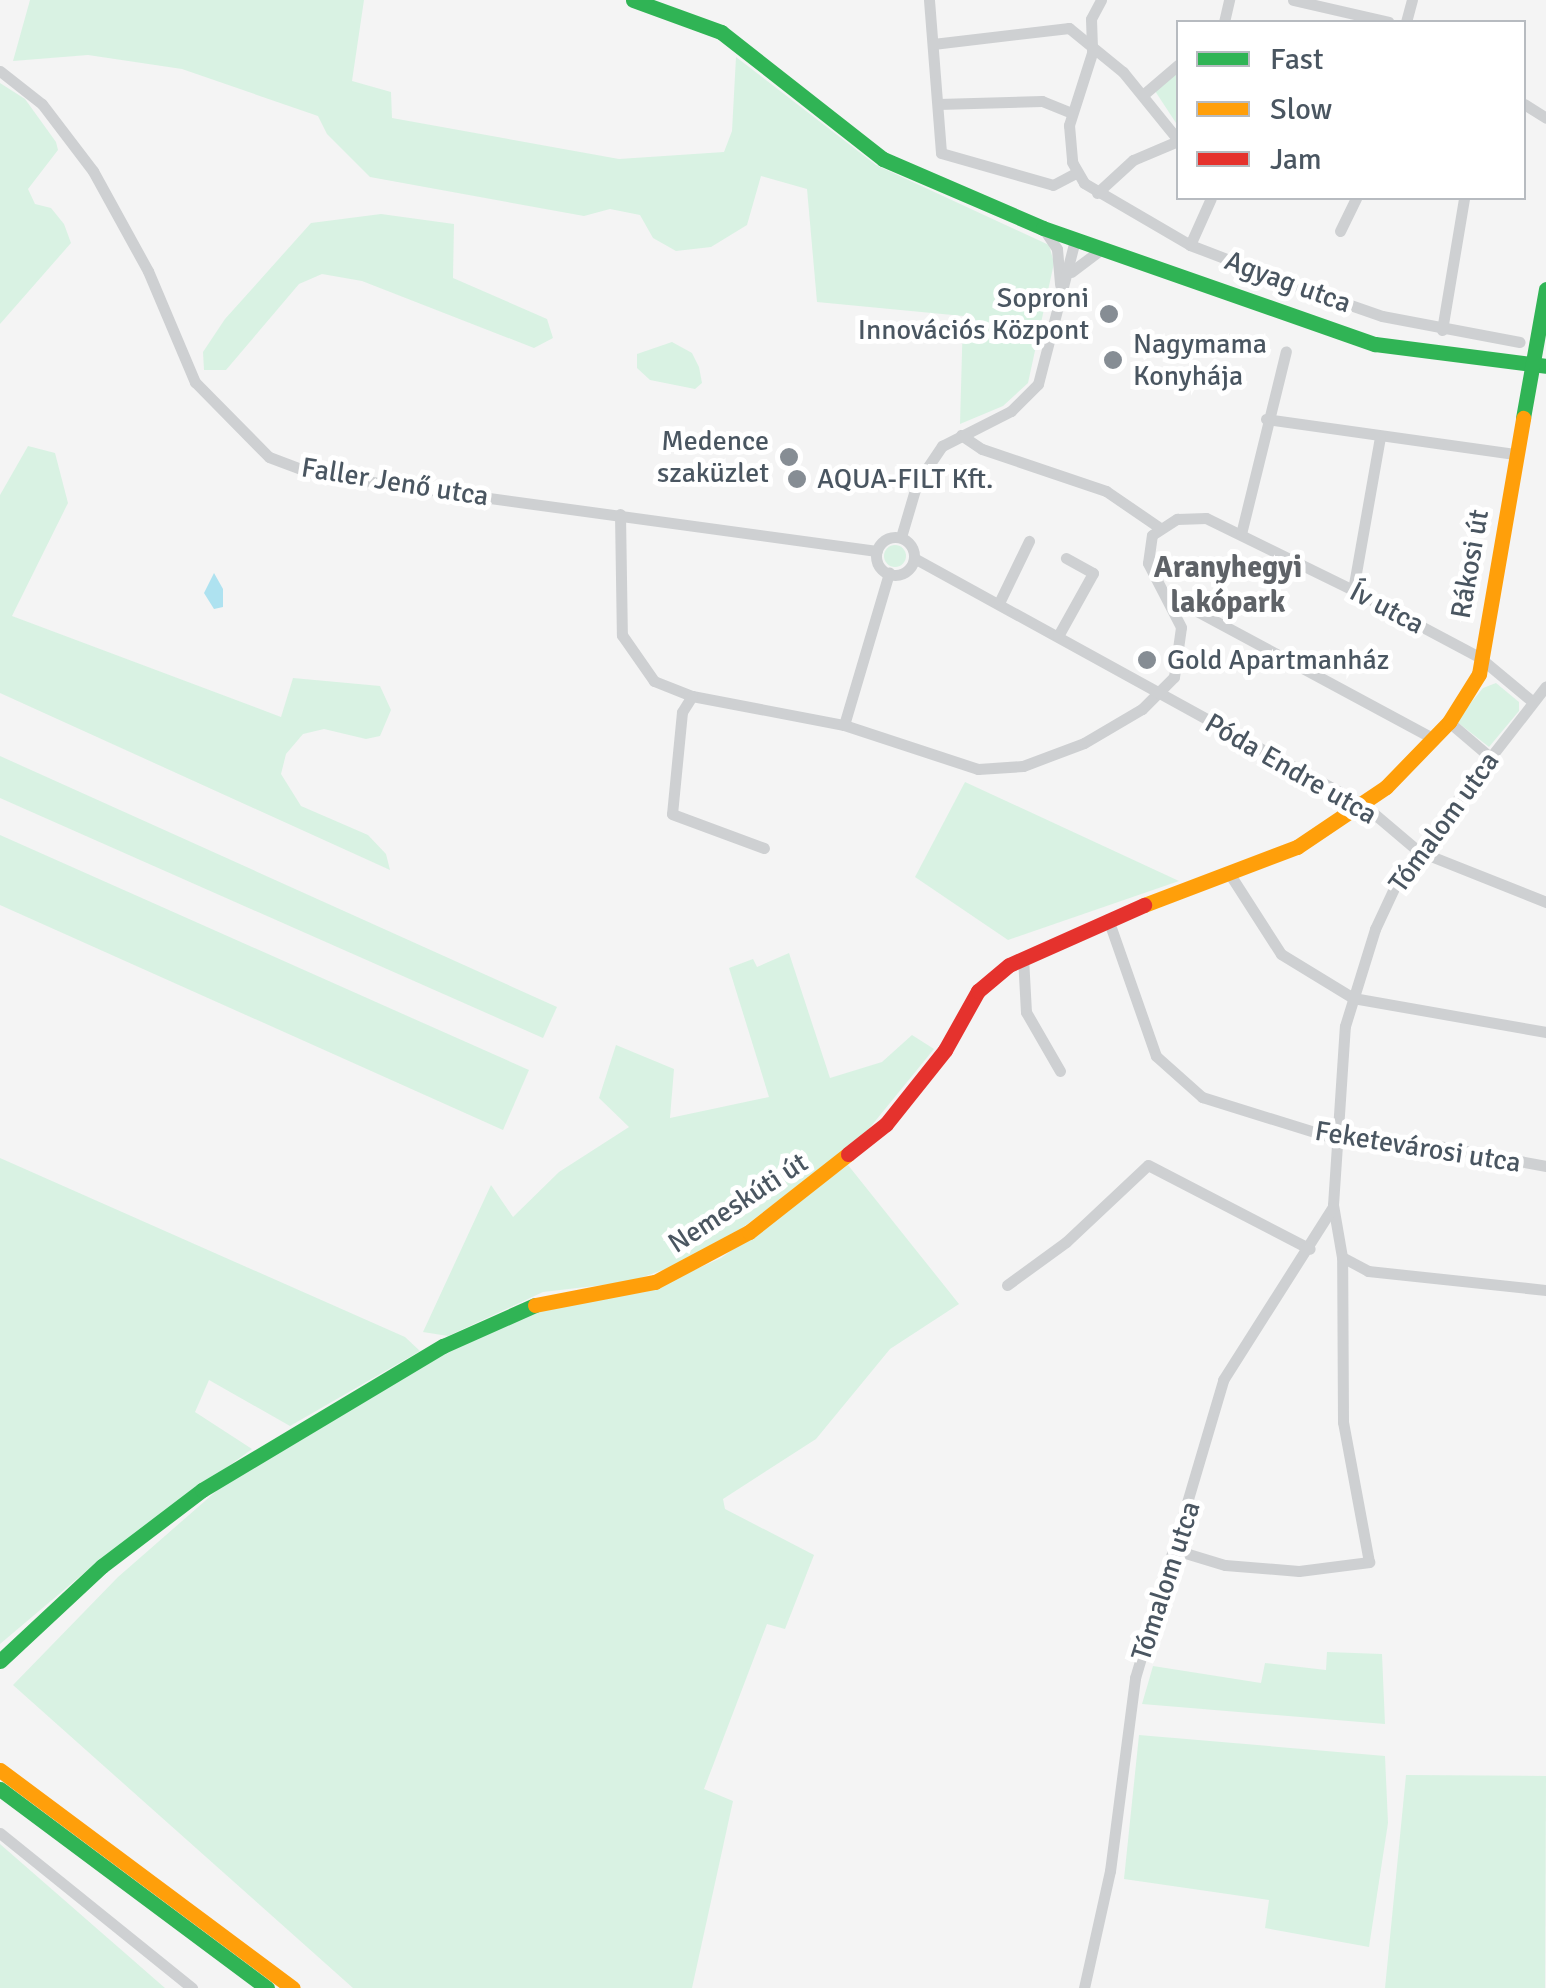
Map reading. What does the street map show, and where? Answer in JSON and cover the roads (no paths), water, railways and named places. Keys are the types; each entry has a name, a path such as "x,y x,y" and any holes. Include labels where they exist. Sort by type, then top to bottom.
{"main road":[{"path":"632,0 721,32 883,159 1043,228 1376,344 1538,366"},
{"name":"Rákosi út","path":"1365,806 1434,739 1472,690 1514,454 1538,366 1546,289"},
{"name":"Nemeskúti út","path":"0,1661 102,1566 202,1490 443,1346 518,1308 655,1282 749,1232 886,1124 945,1050 978,991 1023,958 1108,919 1298,848 1365,806"},
{"path":"0,1770 293,1988"},
{"path":"0,1788 267,1988"}],"street":[{"path":"930,0 941,153 1054,185 1076,173 1072,113 1093,42 1091,19 1101,0"},
{"path":"1293,0 1380,20"},
{"path":"934,44 1054,26 1093,42 1144,94 1176,137"},
{"path":"1144,94 1176,67"},
{"name":"Faller Jenő utca","path":"0,71 42,104 93,171 148,270 195,382 269,457 314,474 877,551"},
{"path":"938,104 1042,101 1072,113"},
{"path":"1097,193 1134,160 1176,141"},
{"name":"Agyag utca","path":"1076,173 1097,193 1190,245 1382,316 1520,342"},
{"path":"1190,245 1210,200"},
{"path":"1340,230 1355,200"},
{"path":"1442,330 1464,200"},
{"path":"1043,228 1060,261 1061,299"},
{"path":"1060,261 1075,240"},
{"path":"901,537 926,464 961,434 1027,399 1047,362 1075,240"},
{"path":"1061,299 1076,264 1100,250"},
{"path":"1240,534 1286,351"},
{"path":"1266,419 1514,454"},
{"path":"620,514 626,645 654,681 692,696 844,726 1002,770 1084,743 1160,694 1174,677 1183,641 1148,563 1160,528 1106,491 982,450 961,434"},
{"path":"1353,590 1380,437"},
{"name":"Ív utca","path":"1160,528 1206,518 1480,657 1533,702"},
{"path":"844,726 888,574 877,551 883,540 901,537"},
{"path":"901,537 914,558 1160,694"},
{"path":"999,603 1029,541"},
{"path":"888,574 905,572 914,558"},
{"path":"1058,636 1094,573 1066,558"},
{"path":"1164,593 1434,739"},
{"name":"Tómalom utca","path":"1172,1549 1225,1564 1299,1571 1370,1562 1343,1422 1342,1257 1333,1205 1334,1138 1354,998 1374,928 1418,851 1546,686"},
{"name":"Póda Endre utca","path":"1160,694 1365,806 1418,851 1546,902"},
{"path":"692,696 682,712 672,814 764,848"},
{"path":"1448,722 1490,757"},
{"path":"1228,873 1281,954 1354,998 1546,1032"},
{"name":"Feketevárosi utca","path":"1108,919 1156,1056 1209,1100 1334,1138 1438,1146 1546,1166"},
{"path":"1023,958 1026,1012 1060,1072"},
{"path":"1007,1285 1066,1242 1148,1164 1310,1249"},
{"name":"Tómalom utca","path":"1084,1988 1110,1871 1136,1678 1172,1549 1199,1478 1228,1367 1310,1249 1333,1205"},
{"path":"1342,1257 1368,1271 1546,1290"},
{"path":"0,1833 192,1988"}],"water":[{"path":"214,573 223,589 223,607 214,609 204,593"}],"place":[{"name":"Soproni Innovációs Központ","path":"1109,314"},
{"name":"Nagymama Konyhája","path":"1113,360"},
{"name":"Medence szaküzlet","path":"789,457"},
{"name":"AQUA-FILT Kft.","path":"797,479"},
{"name":"Gold Apartmanház","path":"1147,660"}],"district":[{"name":"Aranyhegyi lakópark","path":"1228,585"}]}
